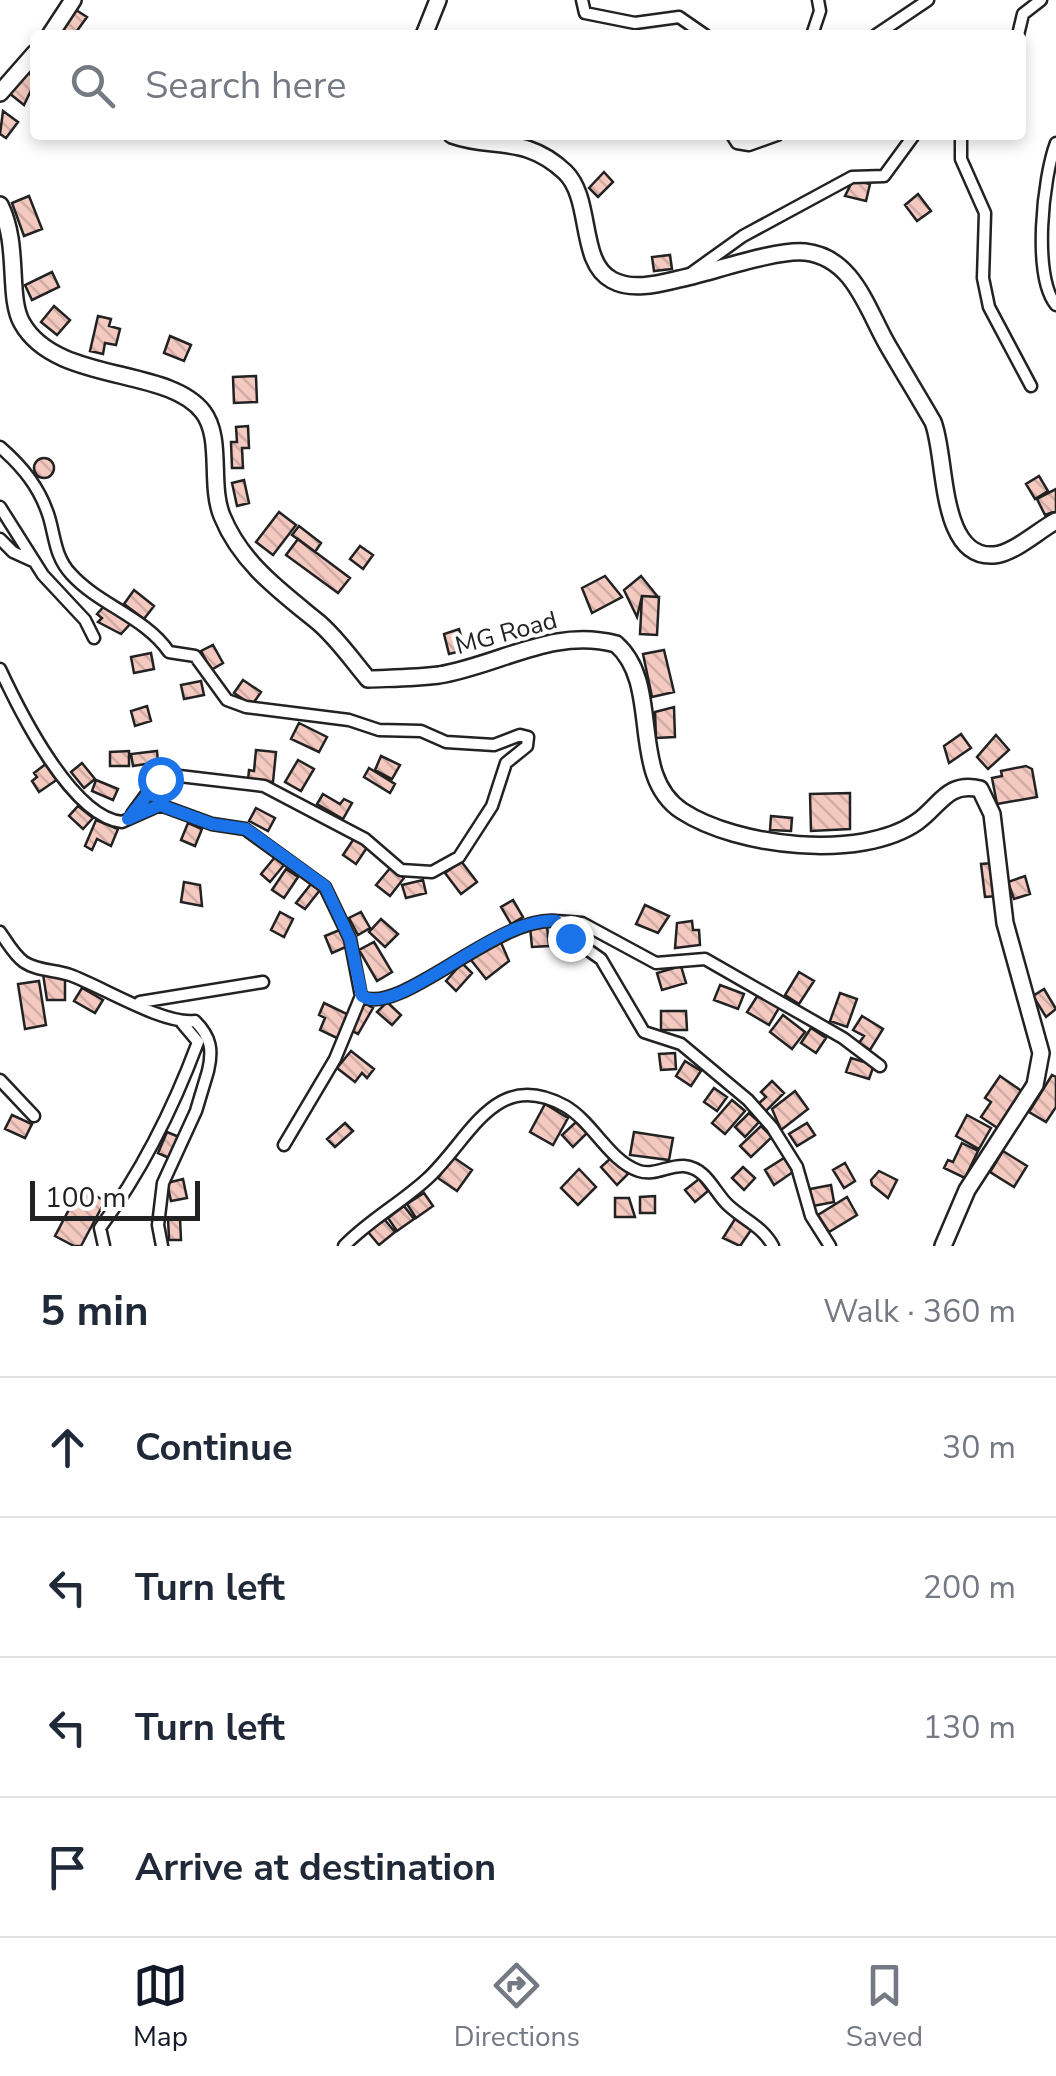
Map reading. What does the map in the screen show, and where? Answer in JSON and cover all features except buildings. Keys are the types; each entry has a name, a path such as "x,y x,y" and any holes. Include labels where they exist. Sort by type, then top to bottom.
{"main road":[{"path":"53,30 73,0"},
{"path":"426,30 438,0"},
{"path":"0,93 30,59"},
{"path":"494,140 532,151 573,182 592,252 606,278 622,285 686,278 805,252 840,269 859,287 933,422 940,438 951,518 961,536 976,552 997,556 1056,521"},
{"name":"MG Road","path":"0,205 12,233 16,312 23,326 68,361 167,390 198,406 211,426 221,514 239,548 283,597 320,623 368,680 440,675 538,644 574,640 616,644 632,662 651,758 669,798 682,811 736,833 851,847 917,822 946,792 965,786 980,790 996,830 1005,923 1034,1020 1041,1065 1035,1085 967,1190 943,1246"}],"street":[{"path":"582,0 585,13 635,23 679,16 698,30"},
{"path":"814,30 820,12 818,0"},
{"path":"883,30 928,0"},
{"path":"1019,30 1023,14 1041,0"},
{"path":"735,140 749,145 763,140"},
{"path":"686,278 743,236 852,177 884,176 910,140"},
{"path":"961,140 960,159 985,214 983,278 989,307 1031,386"},
{"path":"1056,143 1048,167 1043,244 1046,287 1056,305"},
{"path":"0,447 22,466 36,488 47,511 51,537 71,575 158,636 168,652 195,656 227,700 246,707 349,720 379,730 420,731 446,742 494,745 520,735 528,737 527,746 506,763 492,806 459,857 432,872 401,870 365,839 264,786 171,775 154,784 128,819"},
{"path":"0,507 35,562 86,620 94,638"},
{"path":"0,539 12,552 35,562"},
{"path":"0,670 34,733 88,809 113,821 160,805 212,824 236,826 254,834 325,886 344,923 362,996 335,1059 284,1146"},
{"path":"362,996 378,1002 388,999 498,934 539,921 582,922 656,964 705,958 843,1038 880,1066"},
{"path":"556,921 570,938 600,959 644,1032 682,1044 748,1100 772,1127 797,1167 812,1216 830,1246"},
{"path":"0,932 4,944 29,965 74,976 105,994 139,1003 181,1023 198,1042 175,1103 140,1170 100,1228 104,1246"},
{"path":"139,1003 263,982"},
{"path":"162,1246 158,1224 163,1183 196,1111 212,1052 195,1022 181,1023"},
{"path":"0,1080 34,1116"},
{"path":"344,1246 427,1179 471,1127 525,1092 568,1108 594,1128 620,1160 640,1172 686,1166 700,1172 728,1206 762,1229 772,1246"}],"route":[{"path":"160,779 128,819 160,805 212,824 246,829 272,846 296,868 325,886 350,939 362,996 369,1000 378,1002 410,989 464,953 524,924 556,921 570,938"}]}
